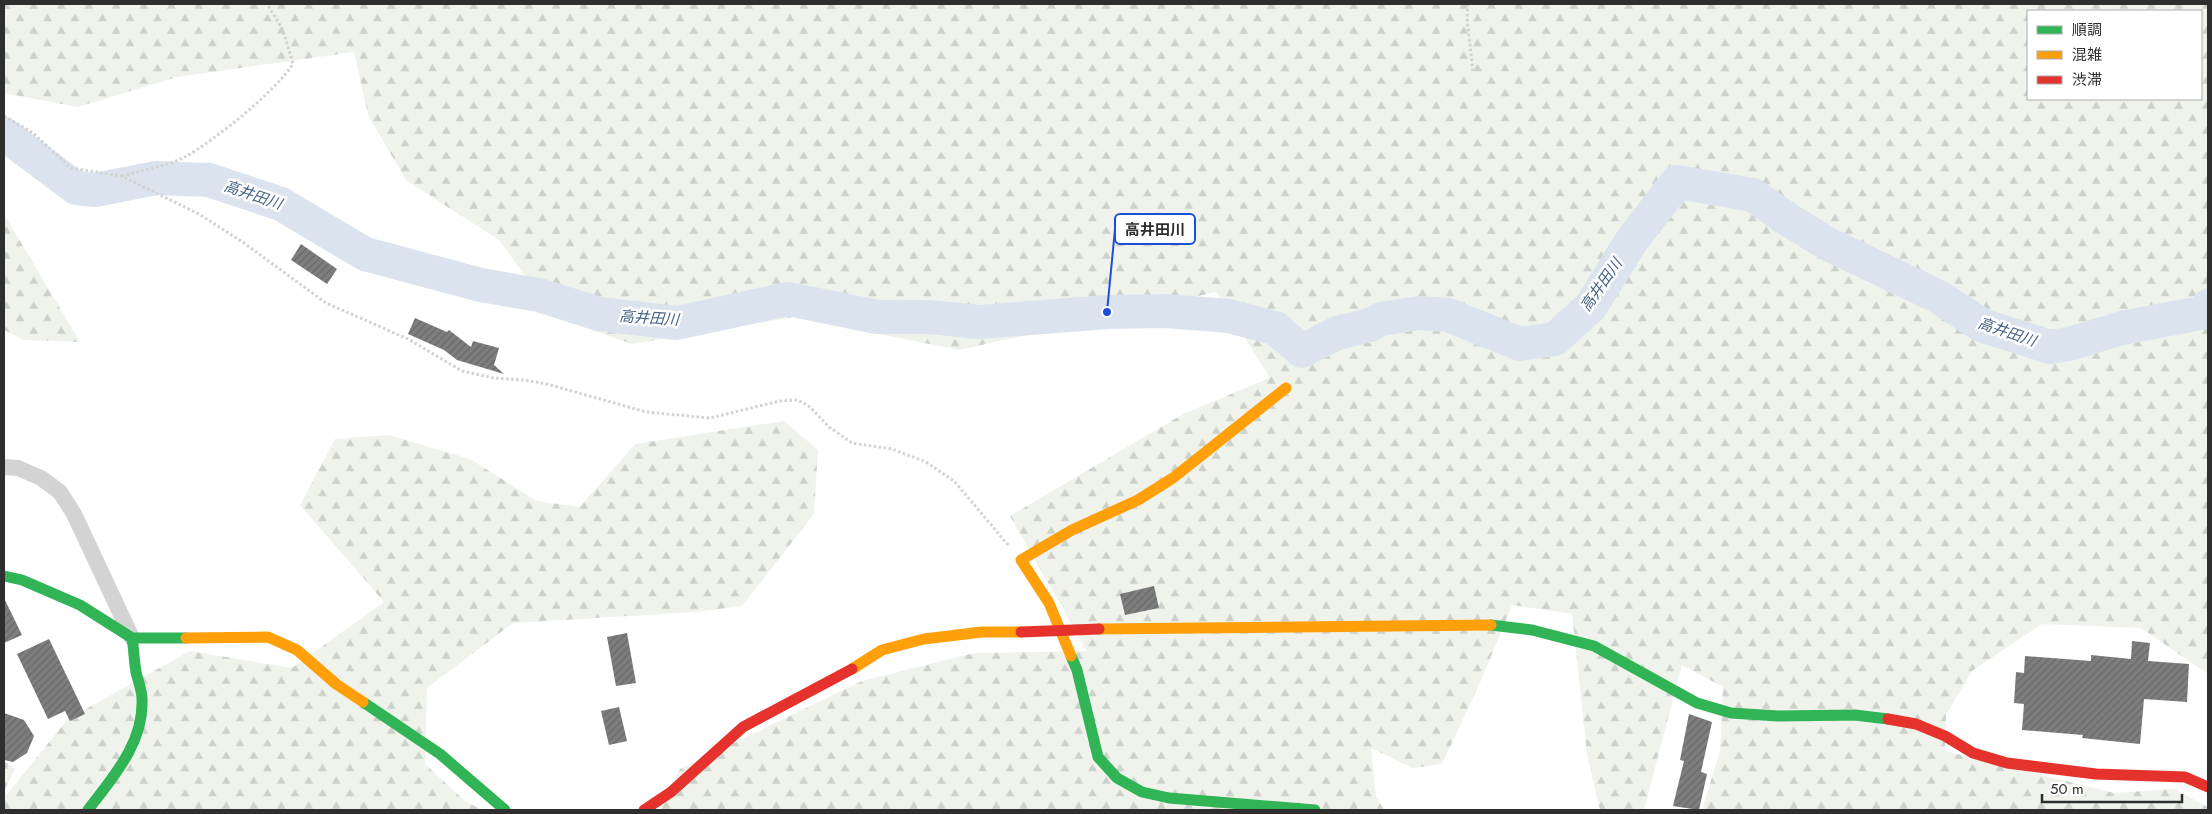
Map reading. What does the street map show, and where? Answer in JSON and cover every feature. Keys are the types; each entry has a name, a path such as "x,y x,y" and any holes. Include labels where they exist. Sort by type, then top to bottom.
{"street":[{"path":"1286,388 1173,478 1138,500 1072,530 1021,560 1049,603 1077,670 1098,756 1117,778 1142,792 1169,798 1315,810"},
{"path":"4,467 18,468 42,478 60,492 74,514 132,638 137,677 142,697 142,715 133,746 88,810"},
{"path":"4,576 22,580 80,605 132,638 268,638 297,650 336,684 440,754 505,810"},
{"path":"644,810 671,792 743,727 838,678 882,650 934,638 982,632 1099,629 1502,625 1532,630 1594,646 1697,703 1731,713 1778,716 1855,715 1894,720 1916,724 1945,736 1973,753 2007,763 2096,774 2185,777 2208,787"}],"path":[{"path":"122,176 184,158 226,128 283,80 293,64 283,30 266,4"},
{"path":"1468,4 1467,17 1473,73"},
{"path":"4,116 33,132 71,168 122,176 198,214 244,244 326,303 408,339 462,371 494,378 547,384 646,412 710,418 780,401 798,400 810,407 829,428 852,443 892,449 918,458 954,481 1021,560"}],"green space":[{"path":"4,4 2208,4 2208,674 2141,628 2042,624 1972,671 1946,715 1945,751 2114,793 2174,789 2208,807 2208,810 1702,810 1720,751 1723,687 1682,665 1644,810 1600,810 1587,754 1572,614 1512,605 1483,676 1442,764 1412,768 1371,748 1376,796 1384,810 660,810 680,769 862,681 974,653 1087,651 1010,516 1183,414 1270,378 1216,292 959,350 794,317 632,344 555,317 499,240 406,180 368,115 354,52 177,77 78,107 4,93"},
{"path":"4,214 80,342 24,340 4,330"},
{"path":"784,421 818,450 814,514 742,606 695,612 513,623 427,688 425,764 465,801 482,810 4,810 4,798 68,719 190,651 292,668 384,602 300,505 335,439 389,435 470,459 537,501 580,507 635,444"},
{"path":"4,761 15,769 4,791"}],"building":[{"path":"301,244 337,269 327,284 291,260"},
{"path":"415,318 447,332 449,330 471,347 473,341 499,348 494,365 504,374 457,360 444,350 408,334"},
{"path":"1154,586 1159,608 1125,615 1120,594"},
{"path":"4,598 22,635 4,643"},
{"path":"627,633 636,683 616,686 607,637"},
{"path":"49,639 85,714 70,721 65,711 48,719 17,654"},
{"path":"2132,641 2150,643 2148,661 2189,664 2187,702 2144,699 2140,744 2082,738 2083,735 2022,730 2024,704 2014,703 2016,672 2024,673 2025,656 2091,661 2091,655 2131,659"},
{"path":"619,707 627,741 609,745 601,711"},
{"path":"4,713 24,720 34,736 27,753 13,762 4,760"},
{"path":"1689,714 1712,722 1701,772 1707,774 1699,810 1673,806 1684,761 1680,760"}],"waterway":[{"name":"高井田川","path":"4,134 76,188 95,190 156,178 209,180 281,204 365,254 481,285 539,295 599,314 677,323 788,299 877,317 929,317 979,322 1107,312 1166,311 1229,316 1275,328 1302,351 1337,333 1370,325 1381,319 1419,313 1448,315 1520,344 1555,339 1591,306 1632,240 1677,182 1753,195 1828,244 1939,297 1981,325 2050,347 2069,344 2122,328 2206,312 2208,306"}],"traffic: fast":[{"path":"4,576 22,580 80,605 132,638 186,638"},
{"path":"1491,625 1532,630 1594,646 1697,703 1731,713 1778,716 1855,715 1888,719"},
{"path":"88,810 117,772 138,730 142,696 136,672 132,638"},
{"path":"1071,656 1077,670 1098,757 1117,778 1142,792 1169,798 1315,810"},
{"path":"363,702 440,754 505,810"}],"traffic: slow":[{"path":"1071,656 1049,603 1021,560 1072,530 1138,500 1173,478 1286,388"},
{"path":"1099,629 1491,625"},
{"path":"852,669 882,650 924,639 982,632 1021,632"},
{"path":"186,638 268,637 297,650 336,684 363,702"}],"traffic: jam":[{"path":"1021,632 1099,629"},
{"path":"644,810 671,792 743,727 852,669"},
{"path":"1888,719 1916,724 1945,736 1973,753 2007,763 2096,774 2185,777 2208,787"}],"place":[{"name":"高井田川","path":"1107,312"}]}
